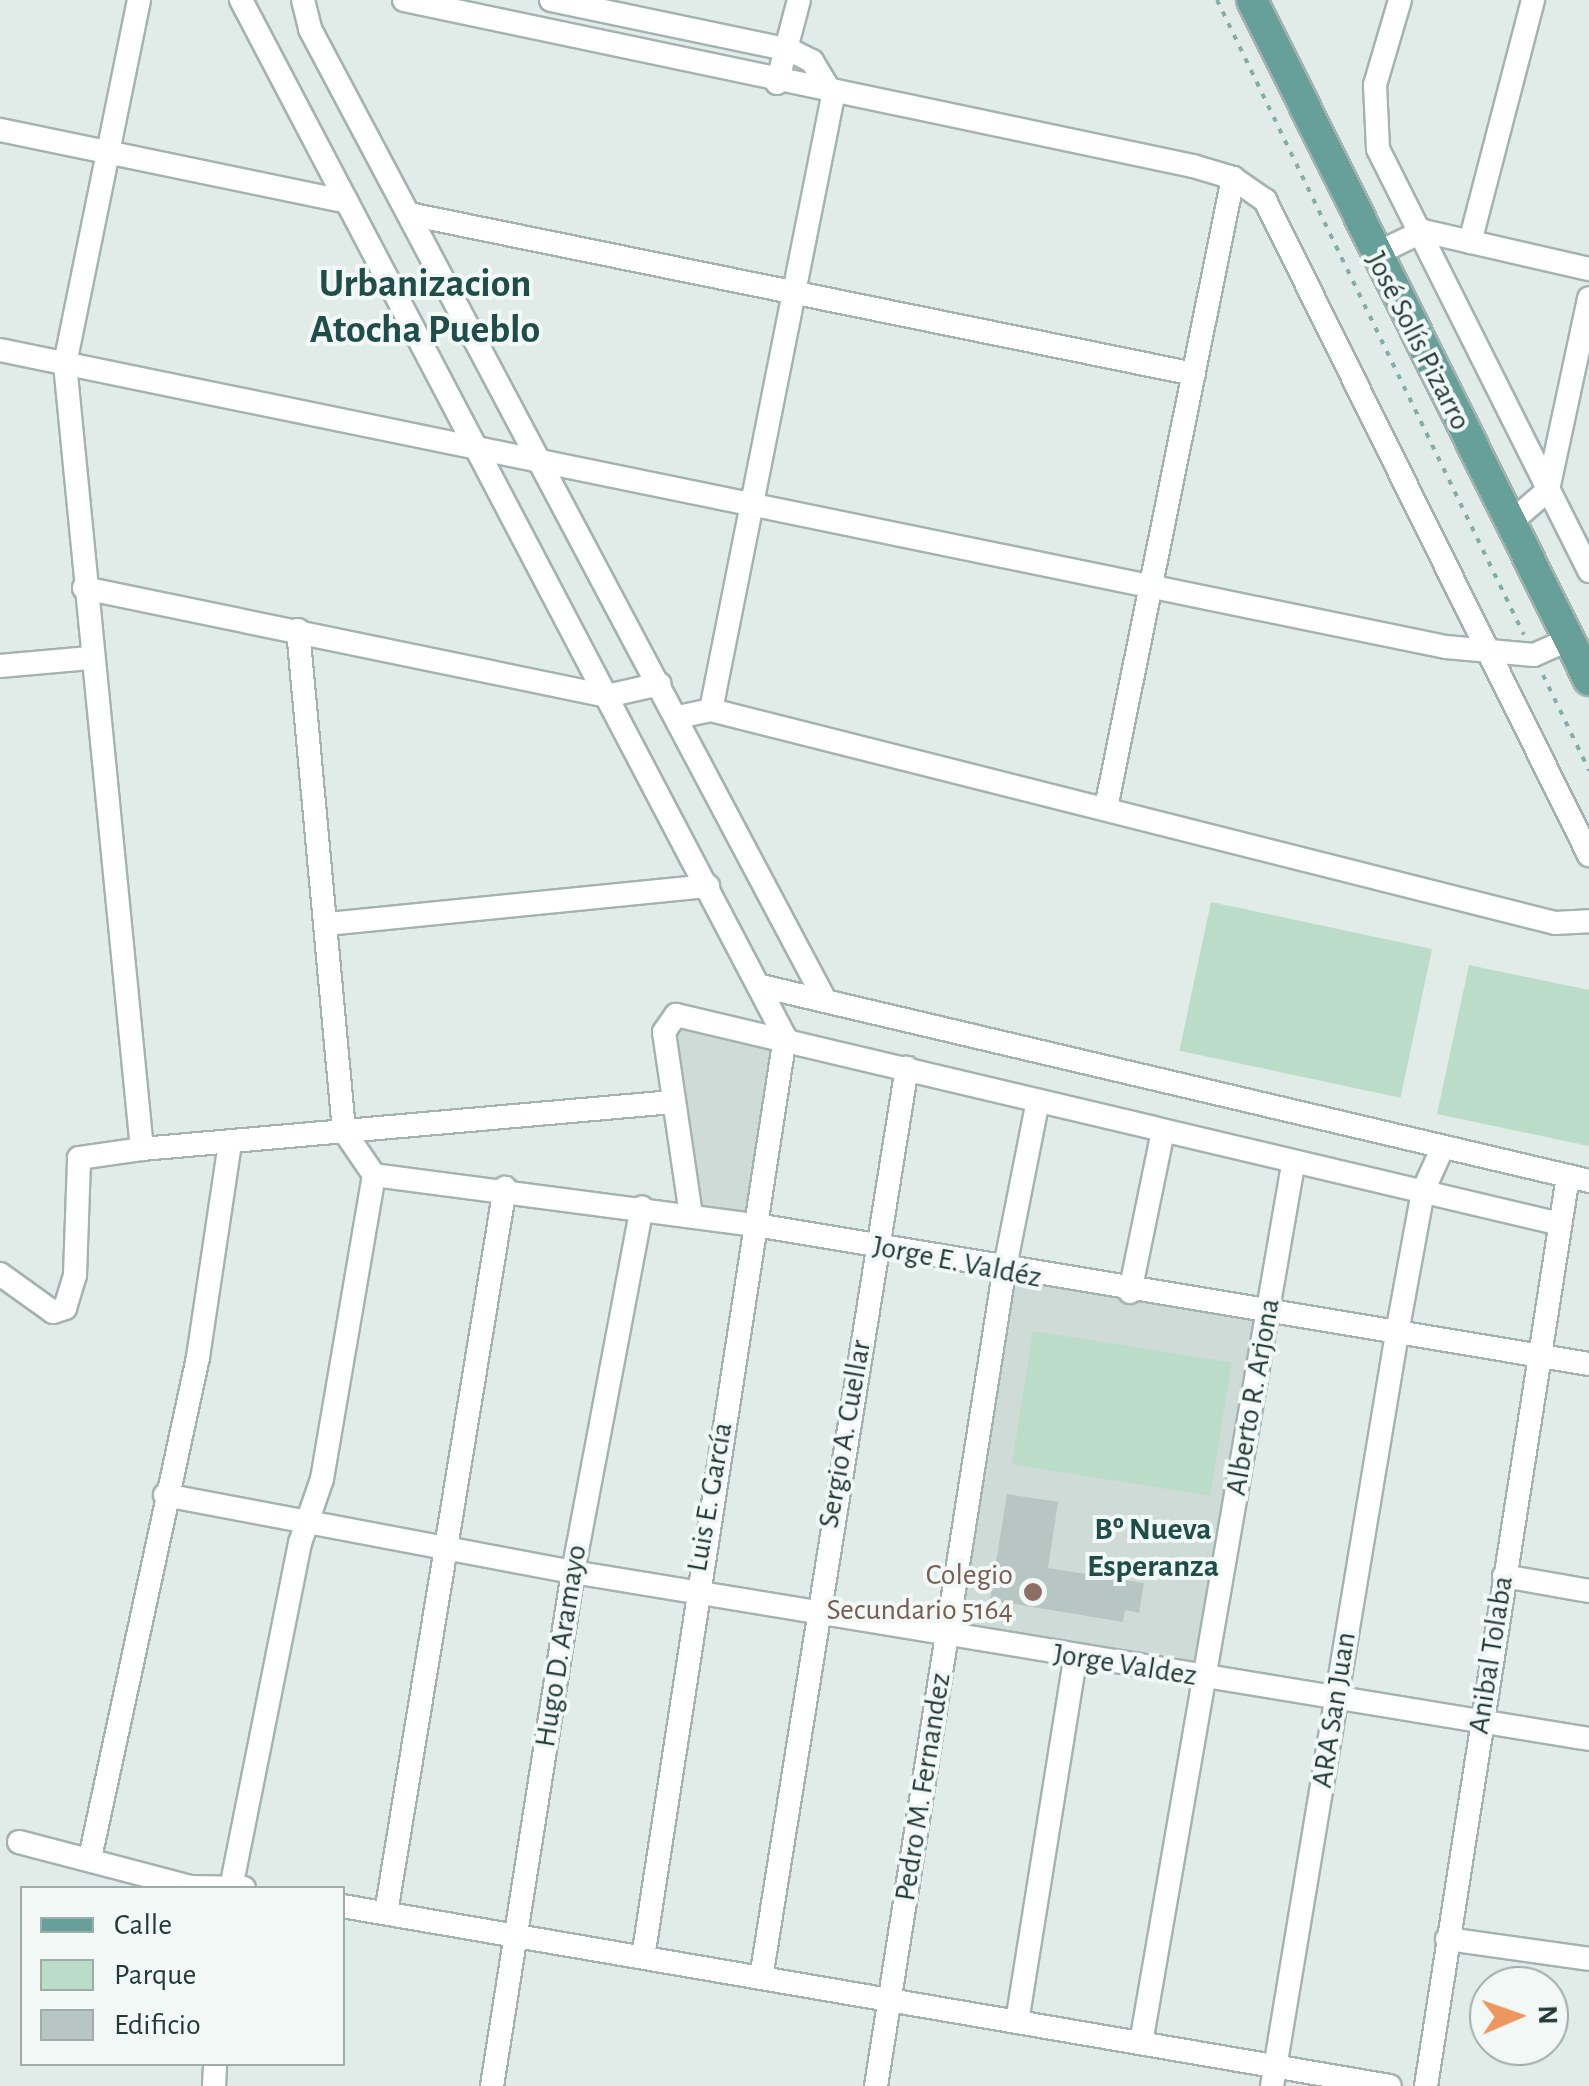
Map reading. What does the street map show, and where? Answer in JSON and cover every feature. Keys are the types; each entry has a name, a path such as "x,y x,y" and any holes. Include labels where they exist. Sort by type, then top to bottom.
{"main road":[{"name":"José Solís Pizarro","path":"1252,0 1374,255 1589,680"}],"street":[{"path":"138,0 65,364 90,658 142,1149"},
{"path":"241,0 761,986 784,1037"},
{"path":"291,0 678,717 824,998"},
{"path":"303,0 310,30"},
{"path":"404,0 777,84 1233,178 1265,200 1320,298 1488,654 1589,855"},
{"path":"551,0 635,8 790,50 812,61 833,96 711,710"},
{"path":"777,84 790,50 799,0"},
{"path":"1400,0 1372,119 1378,149 1423,231 1589,571"},
{"path":"1470,242 1533,0"},
{"path":"0,130 347,202"},
{"path":"1106,808 1233,178"},
{"path":"409,214 1194,374"},
{"path":"1374,255 1423,231 1589,269"},
{"path":"1510,524 1548,490 1589,298"},
{"path":"0,350 1488,654 1534,656 1568,640"},
{"path":"84,588 608,696 660,684"},
{"path":"235,1886 308,1519 322,1479 374,1176 344,1131 298,630"},
{"path":"0,666 90,658"},
{"path":"678,717 711,710 1555,923 1589,921"},
{"path":"326,924 708,886"},
{"path":"761,986 1579,1179"},
{"path":"692,1215 664,1032 676,1015 784,1037 1293,1165 1423,1190 1560,1224"},
{"name":"Luis E. García","path":"643,1958 694,1590 784,1037"},
{"name":"Sergio A. Cuellar","path":"761,1978 814,1610 907,1068"},
{"name":"Pedro M. Fernandez","path":"876,2086 1004,1272 1038,1100"},
{"path":"0,1274 53,1312 66,1308 75,1276 79,1158 142,1149 674,1102"},
{"path":"1130,1292 1163,1131"},
{"path":"90,1858 165,1495 198,1357 230,1142"},
{"name":"ARA San Juan","path":"1274,2076 1423,1190 1444,1147"},
{"name":"Alberto R. Arjona","path":"1141,2043 1293,1165"},
{"name":"Jorge E. Valdéz","path":"374,1176 504,1188 756,1224 1004,1272 1589,1364"},
{"name":"Anibal Tolaba","path":"1426,2086 1560,1224 1579,1179"},
{"path":"386,1913 441,1547 504,1188"},
{"name":"Hugo D. Aramayo","path":"492,2086 573,1572 642,1207"},
{"name":"Jorge Valdez","path":"165,1495 573,1572 814,1610 1075,1658 1589,1739"},
{"path":"1504,1576 1589,1591"},
{"path":"1017,2022 1075,1658"},
{"path":"18,1842 191,1886"},
{"path":"345,1906 1141,2043 1274,2076 1390,2086"},
{"path":"1447,1939 1589,1959"}],"path":[{"path":"1216,0 1589,770"}],"shaded area":[{"path":"669,1021 783,1039 756,1223 692,1214"},
{"path":"1006,1274 1266,1315 1209,1674 949,1633"}],"green space":[{"path":"1211,902 1432,949 1400,1098 1179,1051"},
{"path":"1469,965 1589,990 1589,1146 1437,1114"},
{"path":"1033,1331 1232,1362 1210,1496 1012,1464"}],"building":[{"path":"1007,1494 1058,1502 1048,1568 1144,1583 1139,1613 1125,1610 1123,1622 990,1600"}],"place":[{"name":"Colegio Secundario 5164","path":"1033,1592"}],"district":[{"name":"Urbanizacion Atocha Pueblo","path":"425,307"},
{"name":"Bº Nueva Esperanza","path":"1153,1548"}]}
